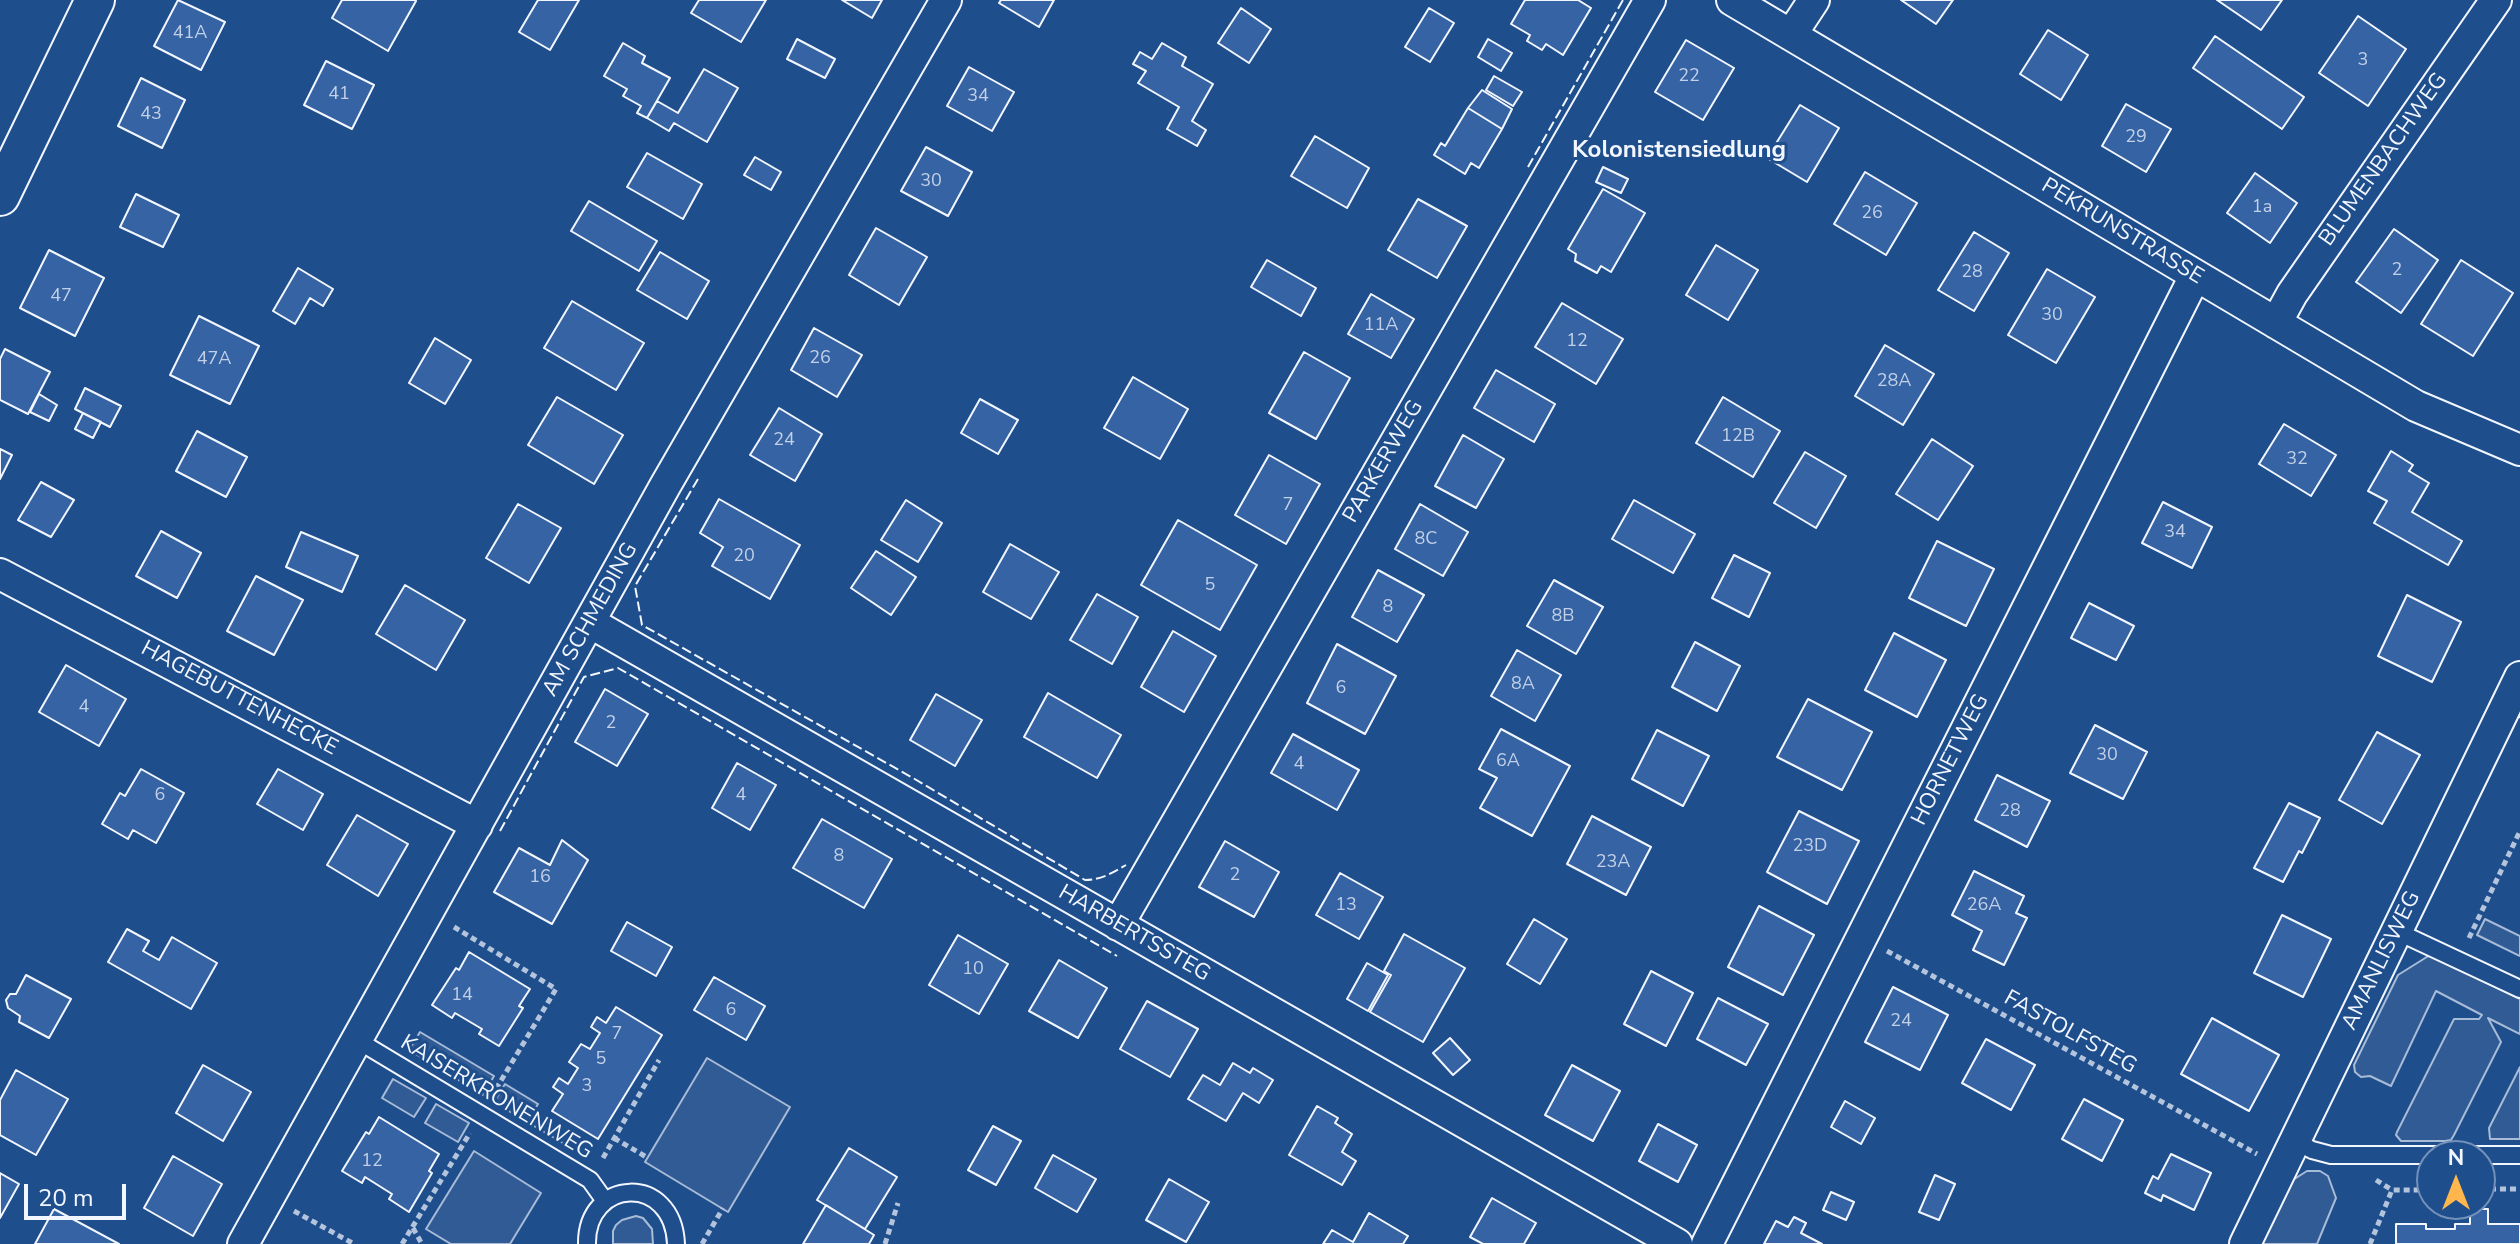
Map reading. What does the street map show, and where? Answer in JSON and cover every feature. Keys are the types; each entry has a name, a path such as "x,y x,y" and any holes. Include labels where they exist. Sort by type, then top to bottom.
{"street":[{"path":"0,196 95,0"},
{"name":"AM SCHMEDING","path":"243,1244 665,486 946,0"},
{"name":"PARKERWEG","path":"1118,925 1650,0"},
{"name":"PEKRUNSTRASSE","path":"1732,0 2416,406 2520,450"},
{"path":"1791,35 1814,0"},
{"name":"BLUMENBACHWEG","path":"2276,323 2292,294 2496,0"},
{"name":"HORNETWEG","path":"1707,1244 2195,276"},
{"name":"HAGEBUTTENHECKE","path":"0,574 477,825"},
{"name":"HARBERTSSTEG","path":"591,623 1677,1244"},
{"name":"AMANLISWEG","path":"2245,1244 2520,677"}],"lane":[{"path":"2396,931 2520,989"},
{"name":"KAISERKRONENWEG","path":"357,1040 590,1180 605,1201"},
{"path":"2295,1141 2331,1155 2520,1155"},
{"path":"587,1244 587,1230 593,1214 605,1201 622,1193 639,1193 656,1199 669,1212 676,1228 676,1244"}],"path":[{"path":"2468,939 2520,831"},
{"path":"402,1244 556,989 429,912"},
{"name":"FASTOLFSTEG","path":"1861,937 2262,1158"},
{"path":"590,1180 659,1060"},
{"path":"614,1138 648,1158"},
{"path":"2496,1189 2520,1189"},
{"path":"2370,1244 2392,1190 2416,1190"},
{"path":"269,1197 354,1244"},
{"path":"885,1244 898,1203"},
{"path":"702,1244 723,1208"},
{"path":"412,1228 422,1244"}],"shaded area":[{"path":"2485,919 2520,936 2520,956 2477,935"},
{"path":"2430,955 2520,999 2520,1034 2488,1018 2501,1042 2451,1140 2401,1141 2396,1135 2454,1019 2479,1019 2482,1015 2436,991 2391,1086 2370,1076 2361,1077 2355,1072 2354,1065 2398,975"},
{"path":"420,1032 494,1076 483,1095 409,1050"},
{"path":"707,1058 790,1107 728,1212 645,1162"},
{"path":"2520,1067 2520,1139 2490,1139 2489,1128"},
{"path":"393,1079 426,1098 414,1117 382,1098"},
{"path":"505,1084 538,1104 527,1122 494,1102"},
{"path":"436,1104 469,1123 458,1142 425,1123"},
{"path":"534,1115 583,1144 578,1152 529,1123"},
{"path":"474,1151 541,1193 510,1244 451,1244 426,1229"},
{"path":"2307,1171 2320,1171 2328,1176 2336,1198 2317,1244 2259,1244 2288,1183"},
{"path":"636,1216 643,1218 652,1229 653,1244 613,1244 616,1225"}],"building":[{"path":"178,0 225,22 201,70 154,46"},
{"path":"342,0 416,1 388,51 332,18"},
{"path":"538,0 579,0 550,50 519,32"},
{"path":"699,0 766,0 741,42 691,13"},
{"path":"842,0 882,0 872,18"},
{"path":"1001,0 1054,0 1039,27 999,3"},
{"path":"1525,0 1578,0 1591,8 1563,55 1546,44 1542,50 1527,41 1530,35 1511,24"},
{"path":"1901,0 1953,0 1936,24"},
{"path":"2217,0 2282,0 2261,30"},
{"path":"1241,8 1271,29 1249,63 1218,43"},
{"path":"1429,8 1454,23 1430,62 1405,47"},
{"path":"2358,16 2406,49 2368,106 2319,73"},
{"path":"2048,30 2088,55 2061,100 2020,74"},
{"path":"2215,36 2304,97 2282,129 2193,68"},
{"path":"797,39 835,59 825,78 787,59"},
{"path":"1488,39 1512,53 1501,71 1478,57"},
{"path":"1686,40 1734,68 1703,120 1655,92"},
{"path":"623,43 645,56 642,63 670,78 647,118 637,113 641,106 623,96 627,89 604,76"},
{"path":"1162,43 1186,57 1182,66 1213,84 1192,121 1206,130 1197,146 1167,129 1179,107 1138,83 1146,71 1133,64 1140,52 1152,59"},
{"path":"326,61 374,85 352,129 304,105"},
{"path":"969,67 1014,92 992,131 947,106"},
{"path":"704,69 738,88 707,142 674,123 669,131 647,118 657,101 678,113"},
{"path":"1494,76 1522,92 1513,106 1486,90"},
{"path":"141,78 185,100 162,148 118,126"},
{"path":"1482,90 1512,109 1502,129 1468,108"},
{"path":"2126,104 2171,129 2146,172 2102,146"},
{"path":"1800,105 1839,128 1807,182 1767,158"},
{"path":"1468,108 1502,129 1479,168 1471,163 1465,174 1434,155 1441,143 1445,146"},
{"path":"1315,136 1369,168 1347,208 1291,176"},
{"path":"926,147 972,172 948,216 901,191"},
{"path":"647,153 702,184 683,219 627,187"},
{"path":"755,157 781,172 771,190 744,175"},
{"path":"1603,167 1628,179 1621,193 1596,182"},
{"path":"1865,172 1917,203 1886,255 1834,224"},
{"path":"2255,173 2297,203 2270,243 2227,213"},
{"path":"1603,189 1645,213 1611,272 1601,266 1597,273 1575,261 1576,254 1568,249"},
{"path":"136,194 179,215 163,247 120,227"},
{"path":"1418,199 1467,226 1437,278 1388,250"},
{"path":"589,201 657,241 639,271 571,231"},
{"path":"876,228 927,257 899,305 849,275"},
{"path":"2394,229 2438,260 2401,313 2356,282"},
{"path":"1974,232 2009,253 1974,311 1938,290"},
{"path":"1716,245 1758,270 1728,320 1686,295"},
{"path":"49,250 104,278 75,336 20,308"},
{"path":"660,252 709,281 687,319 637,290"},
{"path":"1267,260 1316,288 1301,316 1251,287"},
{"path":"2461,260 2513,293 2473,356 2421,324"},
{"path":"298,268 333,289 323,306 310,298 295,324 273,311"},
{"path":"2047,269 2095,297 2056,363 2008,335"},
{"path":"1371,294 1414,319 1391,358 1348,334"},
{"path":"572,301 644,343 616,390 544,348"},
{"path":"1562,303 1623,339 1596,384 1535,347"},
{"path":"199,316 259,346 230,404 170,375"},
{"path":"814,328 862,355 837,397 791,370"},
{"path":"435,338 471,360 445,404 409,383"},
{"path":"1885,345 1934,374 1903,425 1855,396"},
{"path":"5,349 50,372 28,414 0,400 0,359"},
{"path":"1304,352 1350,378 1316,439 1269,413"},
{"path":"1496,370 1555,404 1534,442 1474,408"},
{"path":"1133,377 1188,409 1160,459 1104,428"},
{"path":"85,388 121,406 110,427 75,409"},
{"path":"39,394 57,405 49,421 30,412"},
{"path":"557,397 623,435 594,484 528,445"},
{"path":"1723,397 1780,431 1753,477 1696,443"},
{"path":"980,399 1018,420 998,454 961,433"},
{"path":"779,408 822,434 795,481 750,455"},
{"path":"83,413 101,422 93,438 75,429"},
{"path":"2284,424 2336,455 2311,496 2259,464"},
{"path":"197,431 247,457 226,497 176,471"},
{"path":"1463,435 1504,459 1476,508 1435,486"},
{"path":"1932,439 1973,466 1938,520 1896,494"},
{"path":"0,449 12,455 0,479"},
{"path":"2391,451 2413,465 2409,471 2429,483 2412,512 2462,541 2448,565 2374,523 2387,501 2368,491"},
{"path":"1805,452 1846,476 1816,528 1774,503"},
{"path":"1269,455 1320,484 1286,544 1235,515"},
{"path":"41,482 74,500 51,537 18,520"},
{"path":"719,499 800,545 770,599 712,566 723,547 700,533"},
{"path":"906,500 942,523 918,562 881,540"},
{"path":"1634,500 1695,534 1673,573 1612,539"},
{"path":"2163,502 2212,527 2192,568 2142,543"},
{"path":"518,504 561,528 529,583 486,558"},
{"path":"1420,504 1468,532 1443,576 1395,549"},
{"path":"1178,520 1257,565 1220,630 1141,585"},
{"path":"161,531 201,553 177,598 136,576"},
{"path":"301,532 358,556 342,592 286,567"},
{"path":"1937,541 1994,569 1966,626 1909,598"},
{"path":"1010,544 1059,572 1031,619 983,592"},
{"path":"876,551 916,577 891,615 851,588"},
{"path":"1734,555 1770,573 1749,617 1712,598"},
{"path":"1378,570 1424,595 1397,642 1352,617"},
{"path":"256,576 303,600 274,655 227,631"},
{"path":"1554,580 1603,607 1576,654 1527,626"},
{"path":"405,585 465,620 436,670 376,634"},
{"path":"1097,594 1138,617 1112,664 1070,640"},
{"path":"2407,595 2461,622 2432,682 2378,656"},
{"path":"2089,603 2134,626 2116,660 2071,638"},
{"path":"1173,631 1216,656 1184,712 1141,687"},
{"path":"1894,633 1946,660 1917,717 1865,690"},
{"path":"1695,642 1740,666 1717,711 1672,687"},
{"path":"1337,644 1396,676 1365,734 1307,703"},
{"path":"1517,650 1561,675 1535,721 1491,696"},
{"path":"66,665 126,699 99,746 39,712"},
{"path":"605,689 648,714 617,766 575,742"},
{"path":"1048,693 1121,735 1097,778 1024,737"},
{"path":"936,694 982,720 955,766 910,740"},
{"path":"1808,699 1872,732 1842,790 1777,757"},
{"path":"2095,725 2147,752 2123,799 2070,773"},
{"path":"1501,729 1570,766 1532,836 1480,808 1497,778 1479,769"},
{"path":"1657,730 1709,756 1683,806 1632,779"},
{"path":"2377,732 2420,755 2382,824 2339,800"},
{"path":"1293,734 1359,770 1337,810 1271,773"},
{"path":"737,763 776,785 750,830 712,808"},
{"path":"141,769 184,793 156,843 133,830 128,839 102,824 120,793 125,796"},
{"path":"278,769 323,794 303,830 257,804"},
{"path":"1997,775 2050,801 2027,847 1975,820"},
{"path":"2289,803 2320,818 2283,882 2254,868"},
{"path":"1799,811 1859,841 1827,904 1767,872"},
{"path":"357,815 408,844 378,896 327,865"},
{"path":"1592,816 1651,847 1626,895 1567,864"},
{"path":"822,819 892,859 864,908 793,868"},
{"path":"562,840 588,860 552,924 494,892 519,848 550,865"},
{"path":"1225,841 1279,872 1254,917 1199,887"},
{"path":"1974,871 2024,896 2016,913 2027,918 2004,965 1973,950 1982,931 1952,915"},
{"path":"1340,873 1383,897 1359,939 1316,915"},
{"path":"1759,906 1814,935 1783,995 1728,967"},
{"path":"2282,915 2331,939 2303,997 2254,973"},
{"path":"1534,919 1567,939 1540,984 1507,964"},
{"path":"627,922 672,947 656,976 611,951"},
{"path":"127,929 149,941 143,951 159,960 172,937 217,963 191,1009 108,962"},
{"path":"1404,934 1465,968 1423,1042 1370,1012 1391,975 1384,971"},
{"path":"958,935 1008,964 979,1014 929,985"},
{"path":"469,952 530,989 519,1006 523,1008 499,1046 479,1034 482,1029 455,1013 452,1018 432,1005"},
{"path":"1059,960 1107,988 1078,1038 1029,1011"},
{"path":"1367,963 1388,975 1368,1011 1347,999"},
{"path":"1651,971 1693,993 1666,1046 1624,1024"},
{"path":"26,975 71,999 49,1038 19,1022 20,1016 8,1008 6,1000 10,994 16,994"},
{"path":"714,977 765,1006 746,1040 694,1010"},
{"path":"1893,987 1948,1015 1920,1070 1865,1042"},
{"path":"1718,998 1768,1024 1746,1065 1697,1039"},
{"path":"1147,1001 1198,1029 1170,1077 1120,1049"},
{"path":"616,1007 662,1035 598,1139 552,1111 563,1094 553,1087 559,1078 568,1084 578,1068 569,1062 581,1044 590,1049 600,1033 591,1027 597,1017 606,1023"},
{"path":"2212,1018 2279,1055 2249,1111 2181,1074"},
{"path":"1450,1038 1470,1060 1453,1075 1433,1053"},
{"path":"1986,1039 2035,1065 2011,1110 1962,1083"},
{"path":"1233,1063 1250,1073 1253,1068 1273,1080 1259,1103 1243,1093 1226,1121 1188,1099 1203,1075 1220,1085"},
{"path":"203,1065 251,1092 223,1141 176,1113"},
{"path":"1572,1065 1620,1091 1593,1141 1545,1115"},
{"path":"16,1070 68,1099 36,1155 0,1135 0,1100"},
{"path":"2084,1099 2123,1120 2102,1161 2062,1139"},
{"path":"1845,1101 1875,1118 1861,1144 1831,1127"},
{"path":"1317,1106 1338,1118 1335,1123 1352,1134 1342,1152 1356,1161 1342,1185 1289,1155"},
{"path":"379,1117 439,1154 429,1171 432,1173 409,1212 389,1199 392,1194 365,1177 362,1183 342,1171"},
{"path":"1658,1124 1697,1145 1678,1182 1639,1161"},
{"path":"993,1126 1021,1141 996,1185 968,1170"},
{"path":"849,1148 897,1177 865,1229 817,1200"},
{"path":"2171,1154 2211,1173 2194,1210 2163,1195 2161,1201 2145,1193 2153,1176 2158,1179"},
{"path":"1053,1155 1096,1179 1077,1212 1035,1188"},
{"path":"173,1156 222,1184 193,1236 144,1208"},
{"path":"0,1173 19,1184 0,1218"},
{"path":"1935,1175 1955,1184 1939,1220 1919,1212"},
{"path":"1169,1179 1209,1202 1186,1242 1146,1220"},
{"path":"1831,1192 1854,1202 1846,1220 1823,1210"},
{"path":"1492,1198 1536,1223 1524,1244 1483,1244 1470,1237"},
{"path":"826,1205 874,1235 869,1244 803,1244"},
{"path":"54,1209 119,1244 35,1244"},
{"path":"1369,1213 1408,1236 1403,1244 1323,1244 1332,1230 1353,1242"},
{"path":"1794,1217 1806,1223 1801,1233 1822,1244 1764,1244 1776,1221 1788,1227"},
{"path":"2470,1220 2488,1220 2488,1224 2520,1224 2520,1244 2396,1244 2396,1224 2426,1224 2426,1229 2455,1229 2455,1224 2470,1224"}],"fence":[{"path":"1528,167 1623,0"},
{"path":"698,479 635,586 642,625 913,778 1085,880 1101,877 1126,865"},
{"path":"500,831 584,677 618,668 1117,956"}],"district":[{"name":"Kolonistensiedlung","path":"1679,151"}]}
